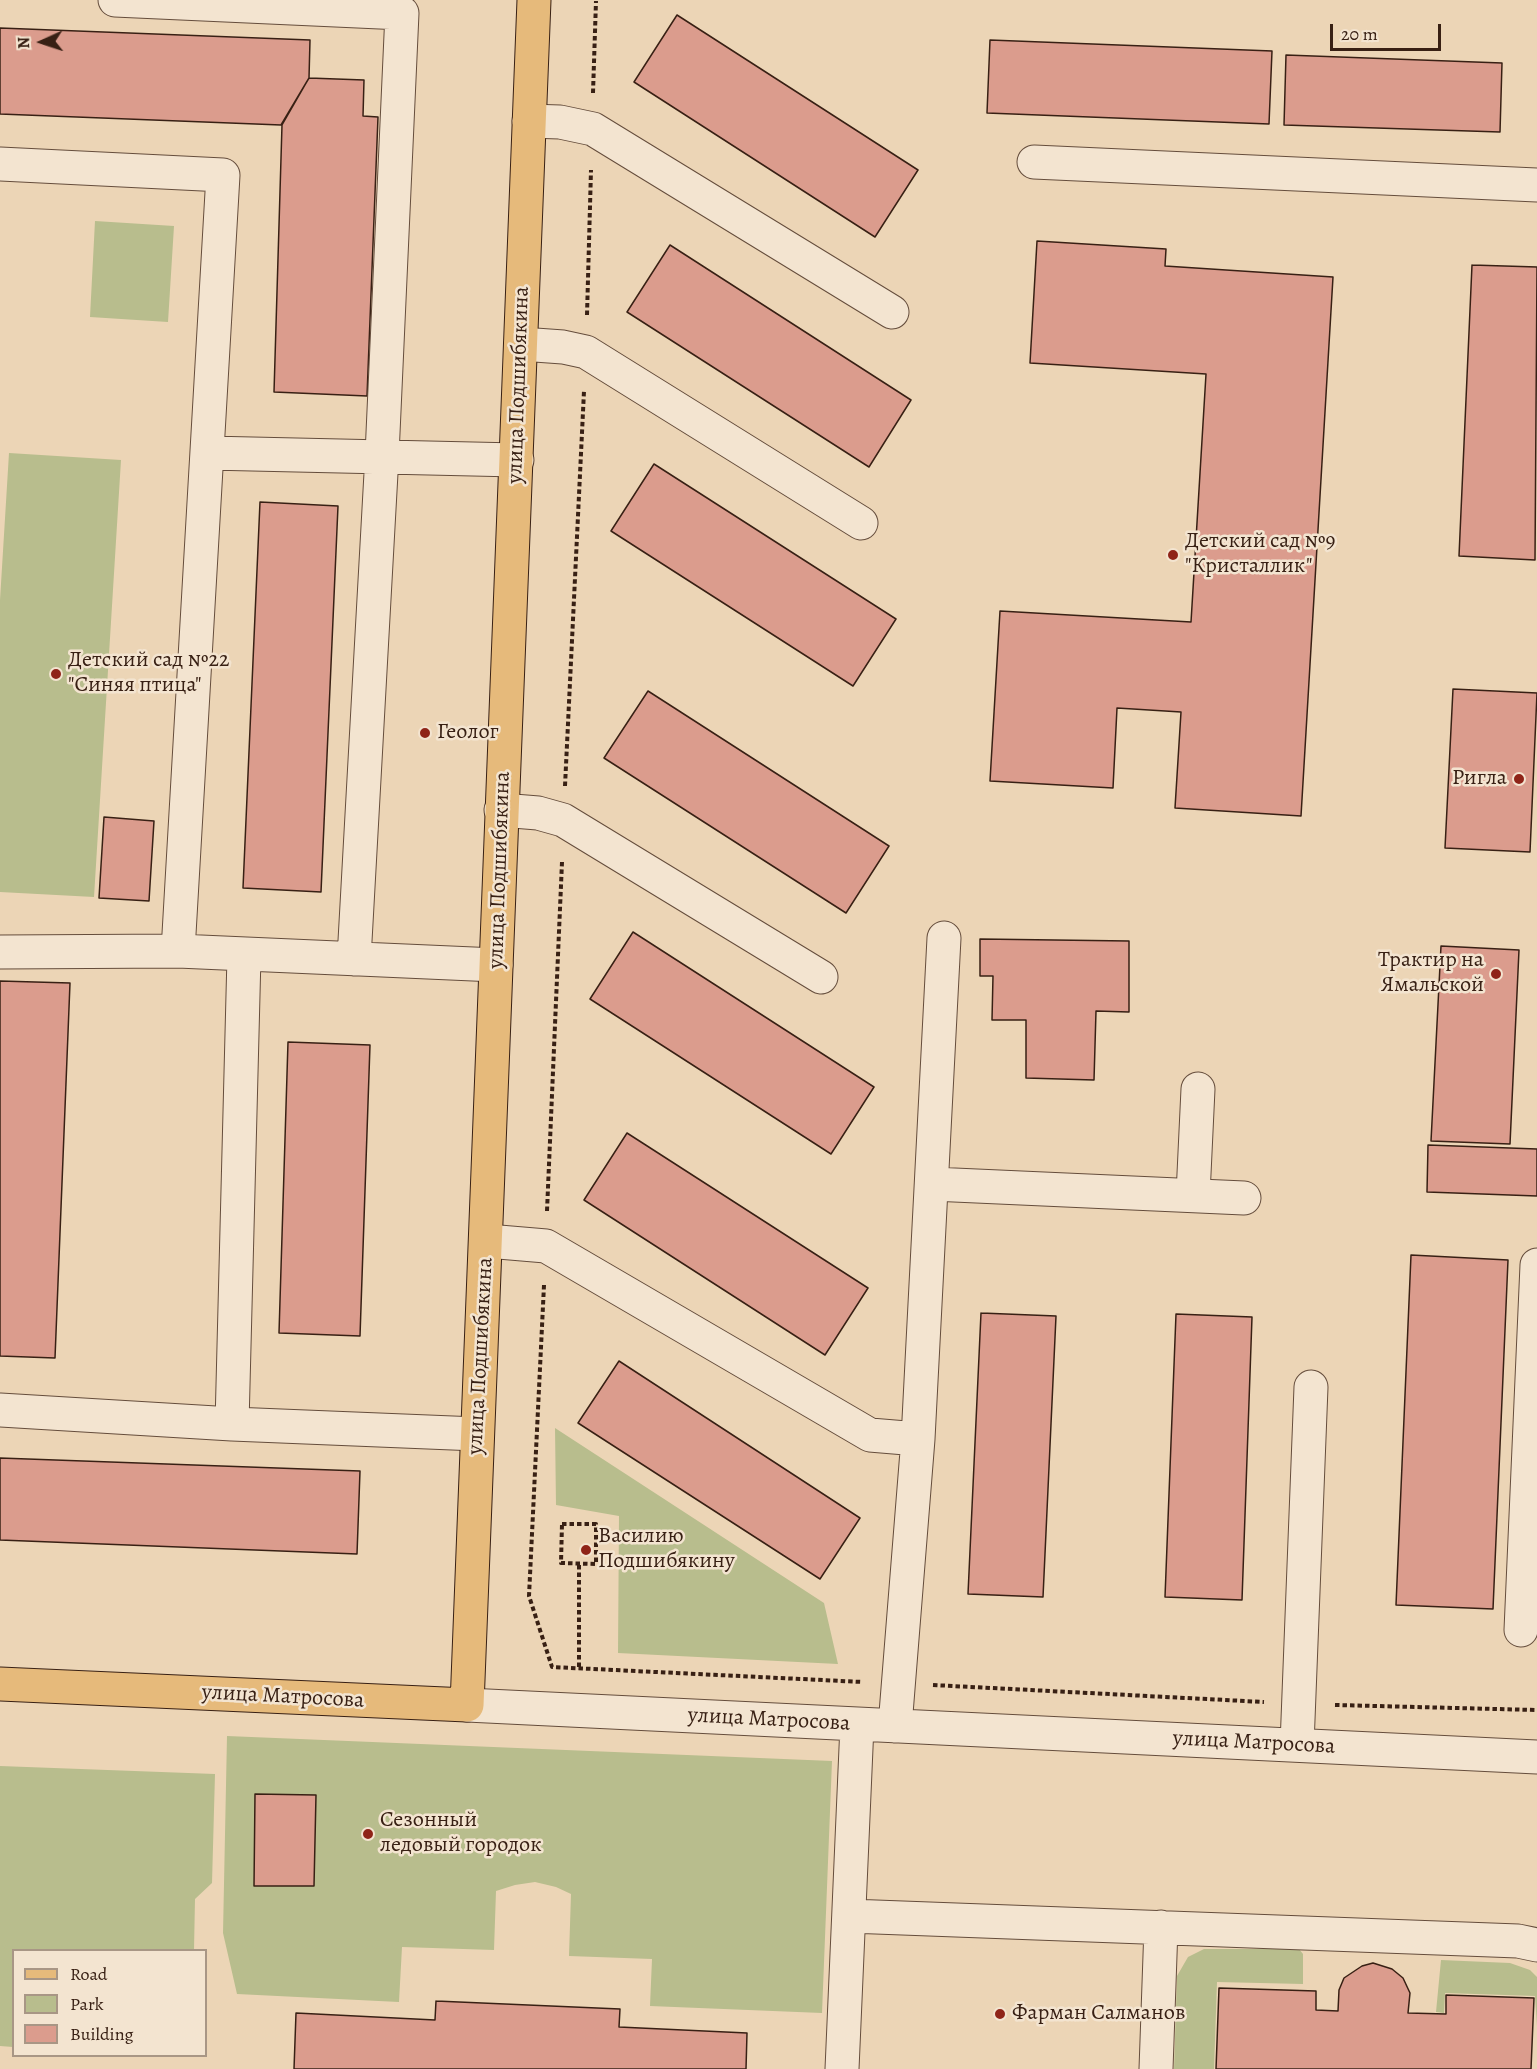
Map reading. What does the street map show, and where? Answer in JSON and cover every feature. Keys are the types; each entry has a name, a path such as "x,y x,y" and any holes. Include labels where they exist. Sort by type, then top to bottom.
{"main road":[{"name":"улица Подшибякина","path":"467,1705 534,0"},
{"name":"улица Матросова","path":"0,1684 467,1705"}],"street":[{"path":"115,0 402,13 382,455 354,959"},
{"path":"529,120 560,122 592,129 892,312"},
{"path":"1034,162 1537,185"},
{"path":"0,164 223,175 178,951"},
{"path":"521,344 563,347 586,352 861,523"},
{"path":"207,453 382,455 517,460"},
{"path":"501,810 538,813 563,820 821,977"},
{"path":"895,1726 918,1439 944,938"},
{"path":"0,952 178,951 244,956 496,965"},
{"path":"232,1424 244,956"},
{"path":"1193,1196 1198,1089"},
{"path":"932,1184 1244,1197"},
{"path":"487,1241 546,1245 870,1435 918,1439"},
{"path":"1521,1630 1532,1480 1537,1265"},
{"path":"1297,1745 1311,1387"},
{"path":"0,1410 232,1424 477,1434"},
{"name":"улица Матросова","path":"467,1705 1537,1757"},
{"path":"843,2069 857,1725"},
{"path":"849,1916 1518,1941 1537,1945"},
{"path":"1156,2069 1161,1927"}],"path":[{"path":"596,1 586,352 563,820 530,1596 552,1667 1299,1704 1537,1710"},
{"path":"562,1524 596,1524 596,1564 579,1563 561,1563 562,1524"},
{"path":"579,1563 579,1667"}],"green space":[{"path":"95,221 174,226 168,322 90,317"},
{"name":"Детский сад №22 \"Синяя птица\"","path":"9,453 121,460 94,897 0,892 0,600"},
{"path":"555,1428 824,1603 838,1664 618,1653 619,1516 556,1505"},
{"path":"227,1736 832,1761 822,2013 650,2006 652,1959 569,1956 571,1894 556,1887 535,1882 496,1891 494,1950 402,1947 399,2002 237,1994 223,1933"},
{"path":"0,1766 215,1774 212,1883 195,1899 194,1949 12,1949 12,2047 0,2046"},
{"path":"1204,1949 1299,1949 1303,1954 1303,1984 1217,1982 1214,2069 1174,2069 1177,1976 1188,1957"},
{"path":"1441,1960 1510,1963 1530,1970 1537,1977 1537,2026 1535,1996 1445,1993 1444,2013 1436,2012"}],"building":[{"path":"677,15 918,170 875,237 634,82"},
{"path":"0,28 310,40 309,78 281,125 0,114"},
{"path":"990,40 1272,51 1269,124 987,113"},
{"path":"1286,55 1502,63 1500,132 1284,125"},
{"path":"309,78 364,80 363,116 378,117 367,396 274,392 282,125"},
{"path":"1037,241 1166,249 1165,266 1333,277 1301,816 1175,808 1181,712 1117,708 1113,788 990,781 1000,611 1191,622 1206,374 1030,363"},
{"path":"670,245 911,400 869,467 627,312"},
{"path":"1472,265 1537,267 1535,560 1459,556"},
{"path":"654,464 896,619 853,686 611,531"},
{"path":"260,502 338,506 321,892 243,888"},
{"path":"1453,689 1537,693 1530,852 1445,848"},
{"path":"648,691 889,846 846,913 604,758"},
{"path":"104,817 154,821 149,901 99,898"},
{"path":"633,932 874,1087 831,1154 590,999"},
{"path":"980,939 1129,941 1129,1012 1096,1011 1094,1080 1026,1078 1026,1020 992,1020 993,976 980,976"},
{"path":"1441,946 1519,950 1510,1144 1431,1141"},
{"path":"0,981 70,983 55,1358 0,1356"},
{"path":"288,1042 370,1045 360,1336 279,1333"},
{"path":"627,1133 868,1288 825,1355 584,1200"},
{"path":"1428,1145 1537,1149 1537,1196 1427,1192"},
{"path":"1411,1255 1508,1260 1493,1609 1396,1605"},
{"path":"981,1313 1056,1316 1043,1597 968,1594"},
{"path":"1176,1314 1252,1317 1242,1600 1165,1597"},
{"path":"619,1361 860,1518 820,1579 578,1423"},
{"path":"0,1458 360,1471 357,1554 0,1540"},
{"path":"255,1794 316,1795 314,1886 254,1886"},
{"path":"1373,1963 1392,1969 1403,1978 1410,1993 1408,2013 1446,2014 1446,1995 1534,1998 1531,2069 1216,2069 1219,1988 1316,1991 1316,2010 1338,2011 1339,1990 1344,1978 1362,1966"},
{"path":"436,2001 620,2009 619,2027 747,2033 746,2069 294,2069 296,2013 435,2020"}],"place":[{"name":"Детский сад №9 \"Кристаллик\"","path":"1173,555"},
{"name":"Детский сад №22 \"Синяя птица\"","path":"56,674"},
{"name":"Геолог","path":"425,733"},
{"name":"Ригла","path":"1519,779"},
{"name":"Трактир на Ямальской","path":"1496,974"},
{"name":"Василию Подшибякину","path":"586,1550"},
{"name":"Сезонный ледовый городок","path":"368,1834"},
{"name":"Фарман Салманов","path":"1000,2014"}]}
